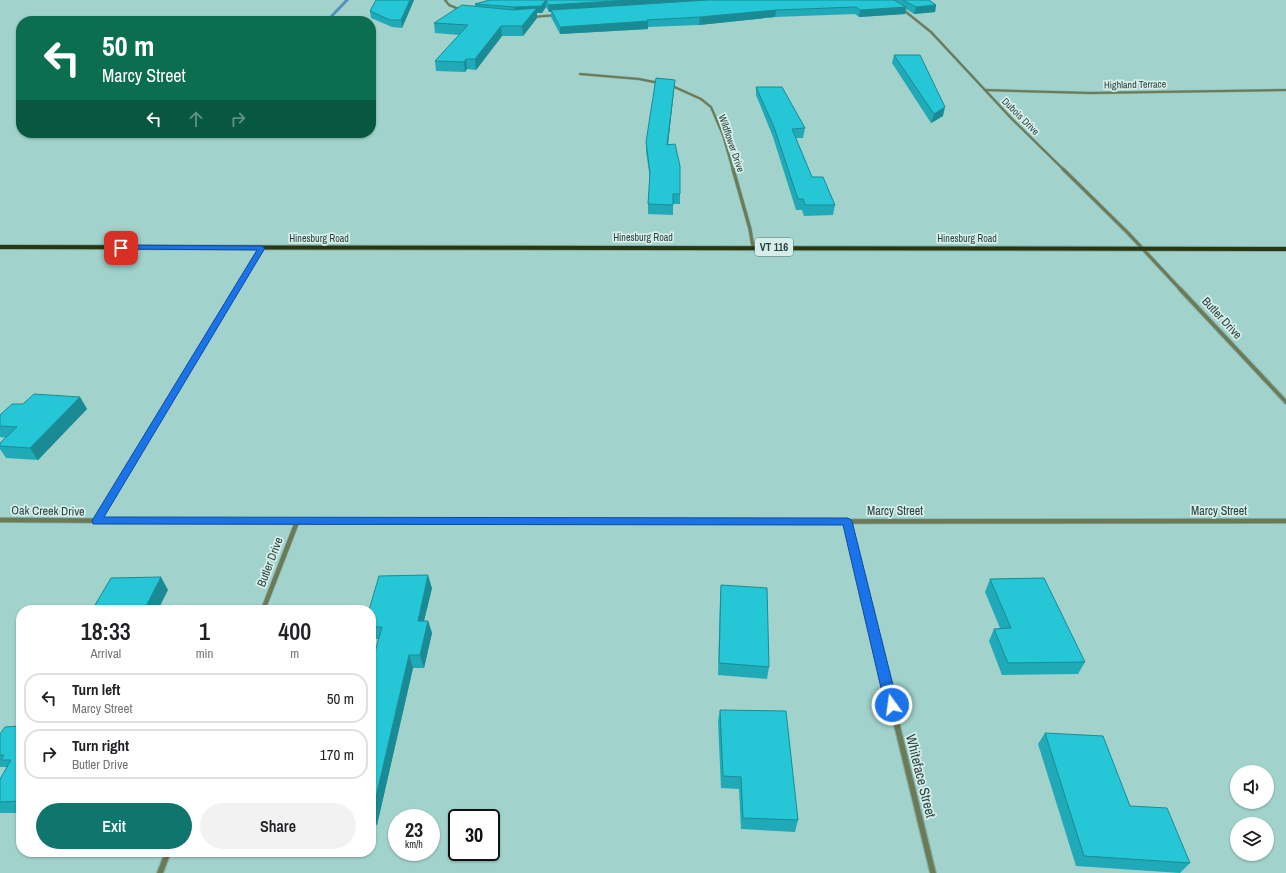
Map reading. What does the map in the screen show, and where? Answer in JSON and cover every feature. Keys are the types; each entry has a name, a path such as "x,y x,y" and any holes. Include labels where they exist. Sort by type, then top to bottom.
{"main road":[{"name":"Hinesburg Road","path":"0,247 1286,249"}],"street":[{"path":"445,0 452,6 466,12"},
{"name":"Dubois Drive","path":"898,6 925,26 1012,119 1128,233 1142,249"},
{"path":"530,17 561,15"},
{"name":"Wildflower Drive","path":"580,74 619,76 655,82 687,91 701,98 711,107 723,135 750,229 753,247"},
{"name":"Highland Terrace","path":"985,90 1090,93 1286,90"},
{"path":"97,521 261,248"},
{"name":"Butler Drive","path":"1142,249 1286,402"},
{"name":"Oak Creek Drive","path":"0,520 97,521"},
{"name":"Marcy Street","path":"97,521 1286,521"},
{"name":"Whiteface Street","path":"847,521 933,873"},
{"name":"Butler Drive","path":"265,605 297,522"},
{"path":"160,873 166,857"}],"building":[{"path":"376,0 410,0 401,20 390,20 370,11"},
{"path":"490,0 546,0 541,6 514,7 475,4"},
{"path":"546,0 631,0 548,5"},
{"path":"708,0 894,0 906,7 860,10 856,7 776,10 560,27 551,10"},
{"path":"903,0 929,0 936,5 916,7"},
{"path":"462,5 514,10 537,8 522,26 501,26 475,59 466,59 464,62 435,61 468,25 434,23"},
{"path":"894,55 920,55 945,107 934,114"},
{"path":"656,78 675,80 667,145 675,144 680,166 680,194 673,194 673,205 648,204 650,173 646,142"},
{"path":"756,87 782,87 805,128 792,129 812,177 823,177 835,205 805,205 803,199 798,199 774,127"},
{"path":"34,394 80,397 30,448 0,446 0,443 17,427 0,426 0,415 12,404 23,404"},
{"path":"428,575 418,621 428,621 420,655 409,655 376,797 376,648 382,627 376,627 376,605 370,605 379,576"},
{"path":"161,577 147,605 95,605 111,578"},
{"path":"1044,578 1085,662 1008,663 994,629 1011,628 990,579"},
{"path":"721,585 767,588 769,667 719,663"},
{"path":"720,710 786,711 798,820 743,818 741,777 723,776"},
{"path":"16,726 16,801 0,802 0,779 11,760 1,760 4,755 0,755 0,734 5,727"},
{"path":"1045,733 1103,736 1130,806 1167,808 1190,863 1084,856"}],"waterway":[{"path":"332,16 347,0"}],"route":[{"path":"121,248 261,248 97,521 847,521 892,705"}]}
